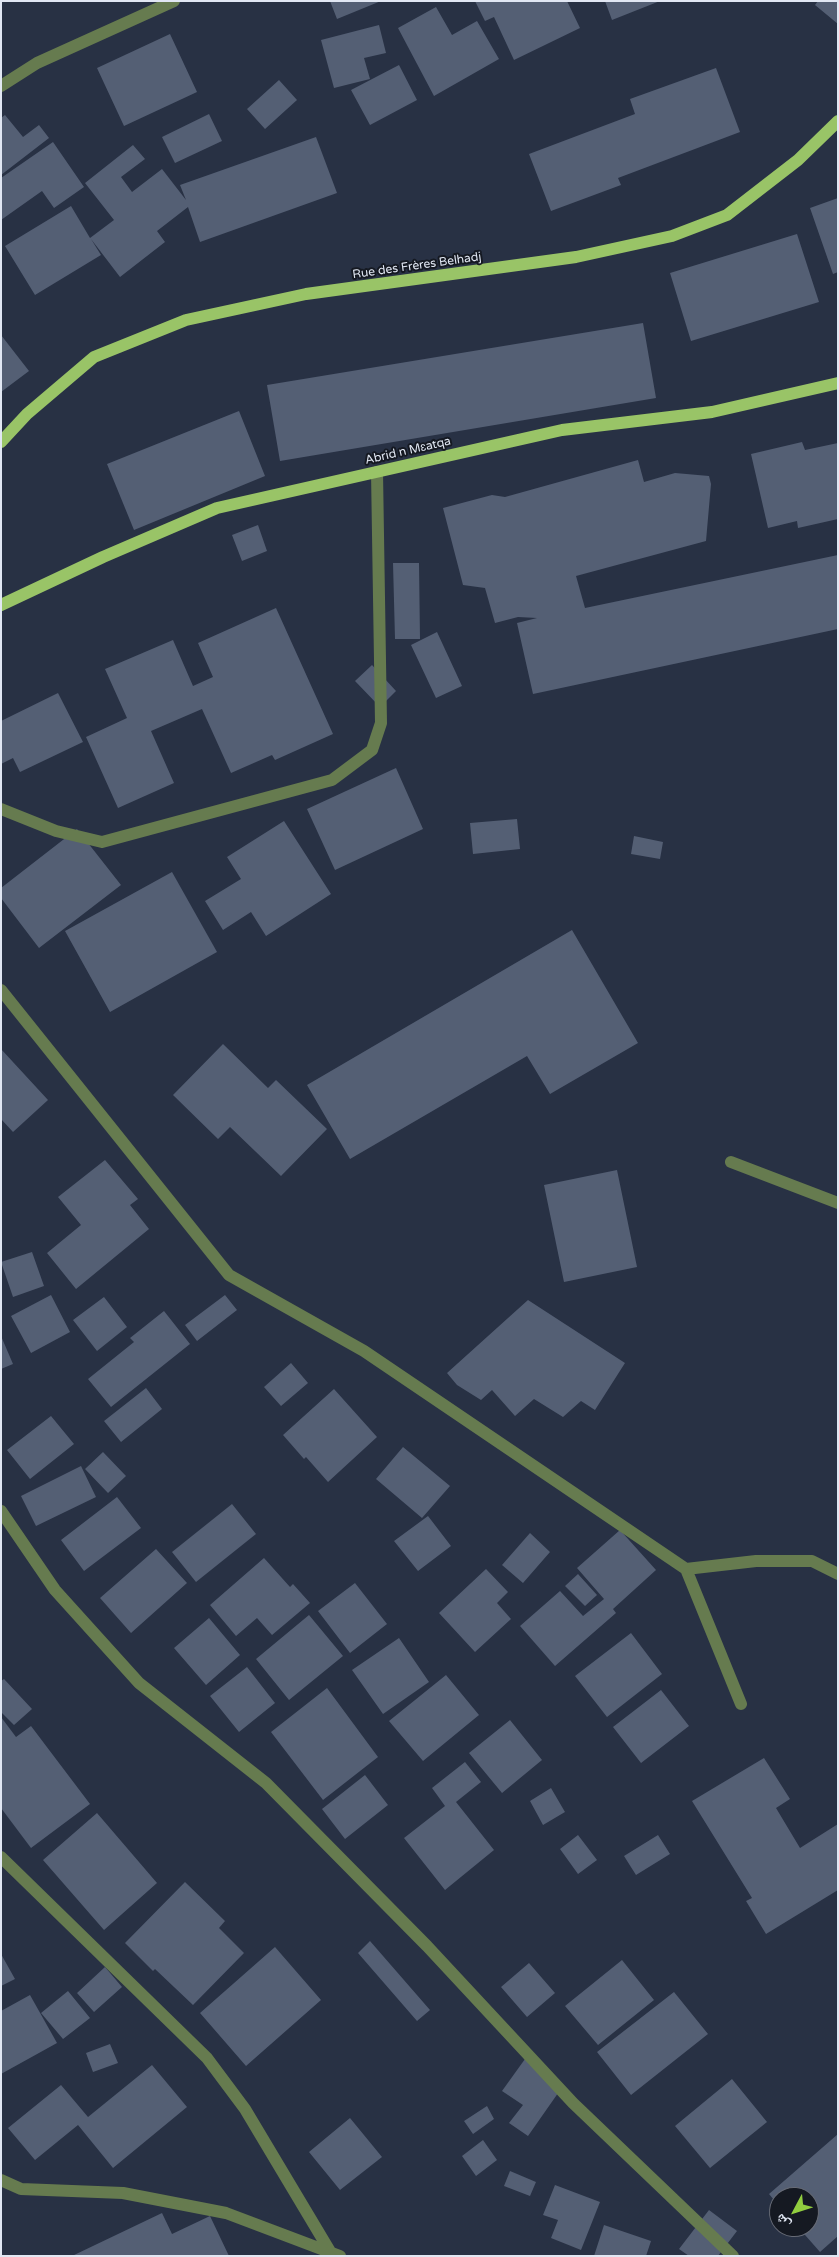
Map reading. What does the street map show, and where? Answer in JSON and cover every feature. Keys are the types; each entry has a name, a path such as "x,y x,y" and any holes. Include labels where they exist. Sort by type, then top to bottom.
{"main road":[{"name":"Rue des Frères Belhadj","path":"1,442 27,414 94,357 186,320 306,294 576,257 672,236 727,214 798,160 838,121"},
{"name":"Abrid n Mɛatqa","path":"1,606 103,557 217,508 562,430 712,412 838,383"}],"street":[{"path":"1,86 37,63 174,1"},
{"path":"1,810 56,831 102,842 332,780 372,750 381,723 377,472"},
{"path":"1,990 229,1275 364,1351 686,1569 741,1704"},
{"path":"730,1162 838,1203"},
{"path":"1,1511 55,1590 139,1683 266,1783 427,1946 573,2103 733,2256"},
{"path":"686,1569 756,1561 812,1560 838,1574"},
{"path":"1,1856 207,2058 245,2109 335,2254"},
{"path":"1,2180 21,2189 123,2193 226,2213 335,2254"}],"building":[{"path":"330,1 381,1 337,19"},
{"path":"475,1 567,1 580,28 514,60 494,17 485,21"},
{"path":"605,1 660,1 612,20"},
{"path":"818,1 838,1 838,24 815,5"},
{"path":"436,7 452,35 477,21 499,59 434,96 398,28"},
{"path":"379,25 386,53 364,58 370,79 334,88 321,40"},
{"path":"170,34 197,92 124,126 97,68"},
{"path":"399,65 417,100 370,125 351,90"},
{"path":"716,68 740,132 618,178 621,185 551,211 529,154 635,114 630,99"},
{"path":"279,80 297,100 265,129 247,109"},
{"path":"209,114 222,141 175,163 162,137"},
{"path":"5,115 23,137 39,125 49,138 1,175 1,118"},
{"path":"316,137 337,193 200,242 188,207 157,231 165,242 120,277 91,239 101,255 35,295 5,246 71,206 90,238 114,220 85,183 133,145 145,159 121,177 132,192 162,169 186,200 180,185"},
{"path":"53,142 84,187 54,208 42,191 1,220 1,178"},
{"path":"838,198 838,272 833,274 810,208"},
{"path":"797,234 819,302 691,341 670,273"},
{"path":"643,323 656,398 280,461 267,385"},
{"path":"1,335 29,371 1,392"},
{"path":"239,411 265,476 134,530 107,464"},
{"path":"802,442 805,450 838,443 838,519 798,528 797,521 768,528 751,454"},
{"path":"638,460 644,482 675,473 709,476 711,484 706,541 576,576 585,608 838,555 838,629 533,694 517,623 537,618 518,617 495,623 485,588 463,585 443,508 492,495 505,497"},
{"path":"258,525 267,551 242,561 232,535"},
{"path":"393,563 419,563 420,639 395,639"},
{"path":"276,608 333,734 275,760 272,755 231,773 202,709 151,731 174,783 118,808 86,737 127,718 105,669 173,640 193,686 213,677 198,643"},
{"path":"437,632 462,686 436,698 411,645"},
{"path":"372,665 396,691 380,707 355,681"},
{"path":"58,693 83,742 20,772 13,758 1,764 1,721"},
{"path":"396,768 423,829 335,870 307,809"},
{"path":"517,819 520,849 473,854 470,823"},
{"path":"284,821 331,894 266,936 251,912 223,930 205,901 241,879 227,857"},
{"path":"77,829 121,885 39,948 1,898 1,888"},
{"path":"634,836 663,842 660,859 631,854"},
{"path":"172,872 217,952 110,1012 65,931"},
{"path":"572,930 638,1043 550,1094 527,1056 350,1159 307,1085"},
{"path":"223,1044 268,1088 276,1080 327,1129 281,1176 230,1127 218,1139 173,1095"},
{"path":"1,1049 48,1100 13,1132 1,1119"},
{"path":"105,1160 138,1199 130,1205 149,1229 76,1289 47,1253 81,1225 58,1197"},
{"path":"617,1170 637,1267 564,1282 544,1185"},
{"path":"32,1252 44,1286 13,1297 1,1262"},
{"path":"51,1295 70,1332 31,1353 11,1316"},
{"path":"225,1295 237,1310 197,1341 185,1325"},
{"path":"104,1297 127,1327 97,1351 73,1320"},
{"path":"528,1300 625,1363 595,1410 581,1401 563,1417 534,1399 515,1416 492,1390 481,1400 457,1385 447,1373"},
{"path":"164,1311 190,1344 111,1407 88,1379 134,1342 130,1338"},
{"path":"1,1336 13,1364 1,1369"},
{"path":"291,1363 308,1383 281,1406 264,1387"},
{"path":"146,1388 162,1409 121,1442 104,1421"},
{"path":"334,1389 377,1437 328,1482 283,1435"},
{"path":"51,1416 74,1444 30,1479 7,1450"},
{"path":"403,1447 450,1486 422,1518 376,1479"},
{"path":"103,1452 126,1476 108,1493 85,1469"},
{"path":"81,1466 96,1497 36,1526 21,1496"},
{"path":"117,1497 141,1528 84,1571 61,1540"},
{"path":"232,1504 256,1534 196,1582 172,1552"},
{"path":"428,1516 451,1546 418,1571 394,1541"},
{"path":"620,1530 656,1570 613,1609 616,1613 555,1666 520,1626 560,1591 583,1616 604,1599 577,1568"},
{"path":"530,1533 550,1552 523,1583 502,1565"},
{"path":"156,1549 187,1583 131,1633 100,1598"},
{"path":"264,1558 290,1587 293,1584 310,1603 272,1635 257,1618 236,1636 210,1605"},
{"path":"486,1569 508,1592 497,1603 511,1619 475,1652 439,1613"},
{"path":"578,1574 597,1595 585,1606 565,1586"},
{"path":"355,1583 387,1624 350,1653 318,1611"},
{"path":"309,1615 343,1656 289,1700 256,1659"},
{"path":"209,1618 240,1655 206,1685 174,1648"},
{"path":"631,1633 662,1674 607,1717 575,1676"},
{"path":"399,1638 429,1682 383,1714 352,1670"},
{"path":"247,1667 275,1703 239,1732 210,1696"},
{"path":"446,1675 479,1715 423,1761 389,1721"},
{"path":"4,1679 32,1709 14,1725 1,1712 1,1681"},
{"path":"327,1688 378,1757 323,1800 271,1732"},
{"path":"661,1690 689,1726 641,1763 613,1727"},
{"path":"1,1717 16,1737 31,1726 90,1804 31,1848 1,1808"},
{"path":"510,1720 542,1760 502,1793 469,1753"},
{"path":"764,1758 790,1799 776,1808 800,1848 838,1824 838,1890 766,1934 746,1901 752,1898 692,1801"},
{"path":"465,1762 481,1782 456,1802 494,1850 445,1890 404,1838 445,1806 432,1788"},
{"path":"365,1775 388,1805 345,1839 322,1809"},
{"path":"551,1788 565,1812 543,1825 530,1801"},
{"path":"97,1813 157,1883 104,1930 43,1860"},
{"path":"578,1835 597,1860 578,1874 560,1849"},
{"path":"658,1835 670,1854 636,1875 624,1856"},
{"path":"185,1882 225,1921 219,1928 244,1953 193,2005 155,1969 153,1971 125,1943"},
{"path":"370,1941 430,2010 417,2021 358,1953"},
{"path":"275,1947 321,2000 246,2066 200,2013"},
{"path":"1,1954 15,1979 1,1986"},
{"path":"622,1960 654,2000 598,2045 565,2006"},
{"path":"529,1963 555,1993 527,2017 501,1987"},
{"path":"105,1967 122,1987 94,2012 77,1993"},
{"path":"68,1991 90,2018 63,2039 41,2013"},
{"path":"674,1992 708,2034 631,2095 597,2052"},
{"path":"30,1995 57,2043 1,2074 1,2011"},
{"path":"110,2044 118,2063 93,2072 86,2053"},
{"path":"525,2059 563,2086 528,2136 509,2123 523,2105 502,2091"},
{"path":"152,2065 187,2107 113,2168 78,2125 35,2160 8,2128 61,2085 88,2117"},
{"path":"732,2079 767,2122 710,2168 675,2126"},
{"path":"487,2106 494,2119 473,2134 464,2121"},
{"path":"350,2118 382,2157 340,2190 309,2152"},
{"path":"838,2134 838,2236 820,2252 807,2237 819,2237 819,2187 777,2187"},
{"path":"483,2140 497,2160 476,2176 462,2156"},
{"path":"510,2171 536,2182 530,2196 504,2186"},
{"path":"555,2185 600,2202 581,2250 551,2238 558,2220 543,2215"},
{"path":"709,2210 737,2231 718,2256 689,2256 679,2249"},
{"path":"162,2213 172,2234 210,2216 229,2256 72,2256"},
{"path":"604,2225 651,2241 646,2256 594,2256"}]}
